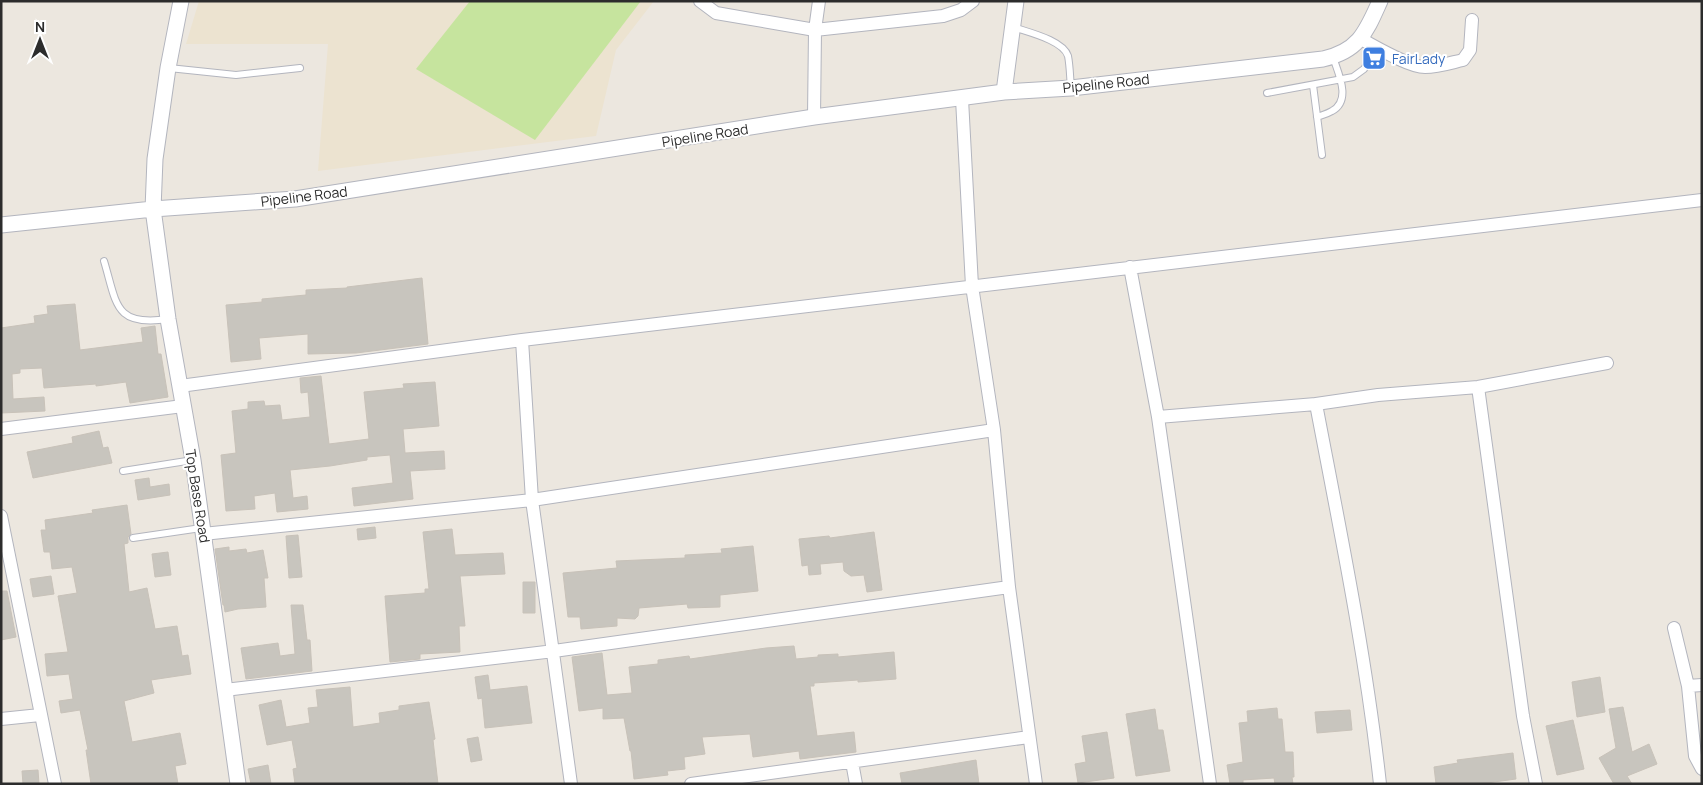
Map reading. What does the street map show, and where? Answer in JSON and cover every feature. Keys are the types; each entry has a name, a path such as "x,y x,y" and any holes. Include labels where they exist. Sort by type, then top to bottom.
{"street":[{"name":"Top Base Road","path":"180,1 155,159 153,209 168,319 193,460 238,784"},
{"path":"700,1 716,13 815,30 943,16 961,10 974,1"},
{"path":"814,117 815,30 819,1"},
{"path":"1004,92 1016,1"},
{"name":"Pipeline Road","path":"1,225 153,209 295,199 814,117 1004,92 1071,88 1333,57 1347,52 1361,39 1380,2"},
{"path":"1361,39 1410,64 1423,67 1438,66 1463,60 1470,50 1472,20"},
{"path":"962,99 972,286 994,430 1009,587 1036,784"},
{"path":"180,386 522,340 1702,200"},
{"path":"1130,267 1158,417 1210,784"},
{"path":"522,340 532,500 571,784"},
{"path":"1158,417 1316,404 1378,395 1478,387 1608,363"},
{"path":"1478,387 1523,716 1536,784"},
{"path":"1316,404 1374,728 1380,784"},
{"path":"1,429 183,406"},
{"path":"203,531 532,500 994,430"},
{"path":"1,516 5,557 54,784"},
{"path":"225,690 554,651 1009,587"},
{"path":"1674,628 1688,686 1695,756 1702,769"},
{"path":"1688,686 1702,684"},
{"path":"1,719 40,715"},
{"path":"691,784 1029,737"},
{"path":"852,762 856,784"}],"lane":[{"path":"1012,27 1040,36 1062,46 1067,54 1071,88"},
{"path":"1267,93 1353,77 1361,72 1377,47"},
{"path":"1317,117 1332,111 1342,101 1340,80 1333,57"},
{"path":"168,68 236,75 300,68"},
{"path":"1313,85 1322,154"},
{"path":"104,261 118,306 124,314 150,322 168,319"},
{"path":"123,472 193,460"},
{"path":"133,538 203,531"}],"shaded area":[{"path":"199,1 654,1 616,50 596,136 318,171 328,44 186,44"}],"green space":[{"path":"470,1 641,1 535,140 416,69"}],"building":[{"path":"422,278 428,344 356,353 308,354 308,334 259,338 261,359 231,362 226,305 306,295 306,290 347,288"},
{"path":"75,304 80,350 143,342 141,328 155,326 158,354 161,354 168,397 130,403 126,382 96,386 96,384 44,388 42,368 20,369 20,373 12,374 13,399 44,397 45,411 1,413 1,328 35,323 34,316 48,314 47,306"},
{"path":"321,376 329,444 369,439 364,392 404,388 403,384 435,382 439,426 403,429 405,453 444,451 445,469 410,471 413,499 354,506 352,488 393,483 390,455 367,457 367,460 330,466 290,470 293,498 307,496 308,509 277,512 275,493 254,496 255,509 226,511 221,455 236,453 232,411 248,409 248,402 264,401 265,406 280,405 282,420 310,417 308,392 301,393 300,378"},
{"path":"99,431 103,448 108,447 112,463 33,478 27,452 73,443 72,437"},
{"path":"149,478 150,487 169,484 170,495 138,500 135,480"},
{"path":"127,505 131,534 128,537 128,543 124,544 129,592 147,588 155,629 177,626 182,656 188,655 191,674 151,680 154,693 124,701 132,742 180,733 186,764 175,766 178,784 91,784 86,750 88,750 80,710 61,713 59,701 73,699 69,674 47,676 45,654 68,652 58,596 77,593 72,567 52,569 50,552 44,552 41,530 46,530 45,520 93,513 92,510"},
{"path":"375,527 376,538 358,540 357,529"},
{"path":"452,529 455,555 503,553 505,574 460,576 465,626 459,626 460,652 420,654 420,659 390,662 385,596 425,593 425,589 429,589 423,532"},
{"path":"874,532 882,590 867,592 864,575 851,576 844,571 843,562 820,564 821,574 809,575 808,565 802,566 799,539 829,536 830,538"},
{"path":"298,535 302,577 289,578 286,536"},
{"path":"753,546 758,591 720,595 720,607 688,608 687,604 639,608 638,616 635,619 617,618 617,626 581,629 580,617 568,617 563,573 617,568 616,561 685,558 685,555 722,553 721,549"},
{"path":"229,547 229,551 246,549 247,553 263,550 268,578 264,578 266,607 225,612 215,549"},
{"path":"168,552 171,575 155,577 152,554"},
{"path":"51,576 54,594 33,597 30,579"},
{"path":"523,582 535,582 535,613 523,613"},
{"path":"1,591 7,591 16,637 1,640"},
{"path":"291,605 303,605 307,640 310,640 312,671 246,679 241,648 278,643 280,656 295,654"},
{"path":"794,646 796,659 818,657 818,655 838,654 838,657 894,652 896,679 814,683 814,686 810,686 817,736 854,732 856,752 800,759 799,751 753,757 750,734 702,737 705,754 684,757 685,769 667,771 668,775 634,779 631,751 624,718 603,719 603,708 579,711 572,657 602,653 607,695 632,693 629,667 658,664 658,660 689,656 690,659"},
{"path":"488,675 490,690 527,686 532,723 485,728 482,698 478,699 475,677"},
{"path":"1600,677 1605,712 1577,717 1572,682"},
{"path":"350,687 353,727 380,723 379,713 399,710 399,706 429,702 435,739 433,740 438,784 408,784 408,782 394,784 295,784 293,769 297,768 292,740 267,745 259,705 281,700 286,727 310,723 308,708 318,707 316,690"},
{"path":"1623,707 1632,752 1649,744 1657,764 1627,776 1632,784 1614,784 1599,758 1616,748 1609,709"},
{"path":"1277,708 1278,719 1282,719 1285,752 1293,752 1293,784 1275,784 1274,778 1243,780 1243,784 1230,784 1227,765 1243,762 1239,723 1248,722 1247,711"},
{"path":"1155,709 1158,730 1163,730 1170,771 1136,776 1126,714"},
{"path":"1350,710 1352,730 1317,733 1315,712"},
{"path":"1573,720 1584,769 1557,775 1546,726"},
{"path":"1107,732 1114,778 1078,783 1075,764 1086,762 1082,736"},
{"path":"478,737 482,760 471,762 467,739"},
{"path":"1513,753 1516,779 1479,784 1436,784 1434,767 1458,763 1457,760"},
{"path":"976,760 979,784 902,784 900,773"},
{"path":"268,765 271,784 251,784 248,769"},
{"path":"38,770 39,784 23,784 22,771"}],"place":[{"name":"FairLady","path":"1374,58"}]}
